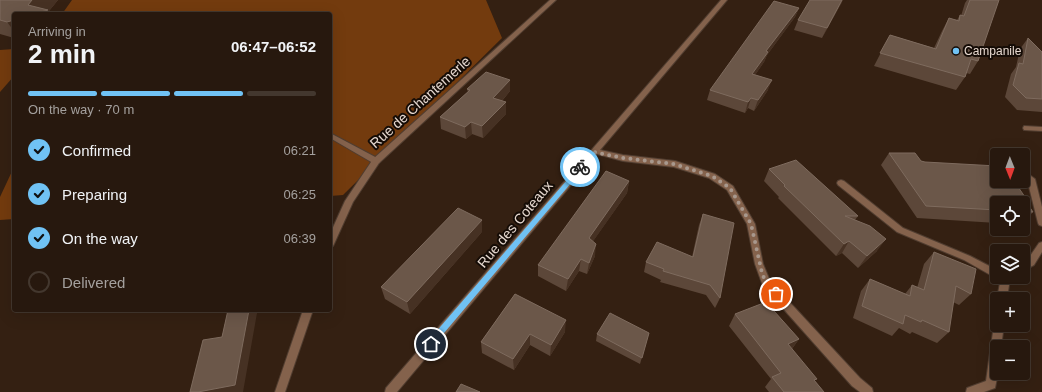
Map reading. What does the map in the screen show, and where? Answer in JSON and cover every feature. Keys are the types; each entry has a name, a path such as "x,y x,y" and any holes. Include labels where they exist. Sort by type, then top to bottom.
{"street":[{"name":"Rue de Chantemerle","path":"332,239 349,200 376,161 553,0"},
{"name":"Rue des Coteaux","path":"390,392 724,0"},
{"path":"1027,128 1042,129"},
{"path":"332,136 376,161"},
{"path":"594,152 623,158 674,164 712,176 730,188 751,224 759,264 766,283 856,382 868,392"},
{"path":"1030,179 1042,223"},
{"path":"841,183 900,230 967,258 990,270"},
{"path":"1030,263 1042,245"},
{"path":"280,392 307,312"},
{"path":"971,392 991,384 998,332"}],"shaded area":[{"path":"72,0 486,0 502,38 343,195 332,196 332,12 63,12"},
{"path":"12,49 12,78 0,92 0,50"},
{"path":"12,171 12,219 0,220 0,197"}],"building":[{"path":"0,0 32,0 28,5 48,10 41,12 12,12 12,21 7,22 0,20"},
{"path":"810,0 842,0 827,28 798,20"},
{"path":"970,0 999,0 978,61 971,59 965,77 880,53 890,35 936,49 949,18 959,21 960,15 964,16"},
{"path":"774,1 799,8 766,51 768,52 752,74 772,80 758,100 751,98 748,102 710,90"},
{"path":"1028,38 1042,52 1042,99 1026,98 1013,85 1019,63 1023,64"},
{"path":"486,72 510,80 493,98 506,102 482,126 471,122 465,127 440,117 470,90 467,89"},
{"path":"889,153 915,153 921,161 925,162 990,166 990,188 1019,188 1024,196 990,196 990,210 926,206"},
{"path":"796,160 858,216 845,216 870,226 886,239 867,256 849,241 844,244 784,186 785,185 769,169"},
{"path":"606,171 629,181 589,238 596,244 589,263 581,259 568,279 538,265"},
{"path":"458,208 482,220 407,302 381,287"},
{"path":"703,214 734,223 720,298 710,285 663,271 664,269 646,262 657,242 693,257"},
{"path":"934,252 976,269 971,294 956,286 949,332 922,320 921,322 905,315 903,324 862,306 870,279 910,296 912,285 924,290"},
{"path":"515,294 566,320 551,345 530,334 513,359 481,342"},
{"path":"766,302 799,339 788,344 817,379 814,380 824,392 784,392 772,377 781,373 735,314"},
{"path":"228,312 249,312 235,385 198,392 190,392 203,340 222,337"},
{"path":"610,313 649,333 642,358 597,334"},
{"path":"461,384 480,392 456,392"}],"way so far":[{"path":"580,167 594,152 623,158 674,164 712,176 730,188 751,224 762,273 766,283 776,294"}],"place":[{"name":"Campanile","path":"956,51"}],"route":[{"path":"431,344 580,167"}]}
